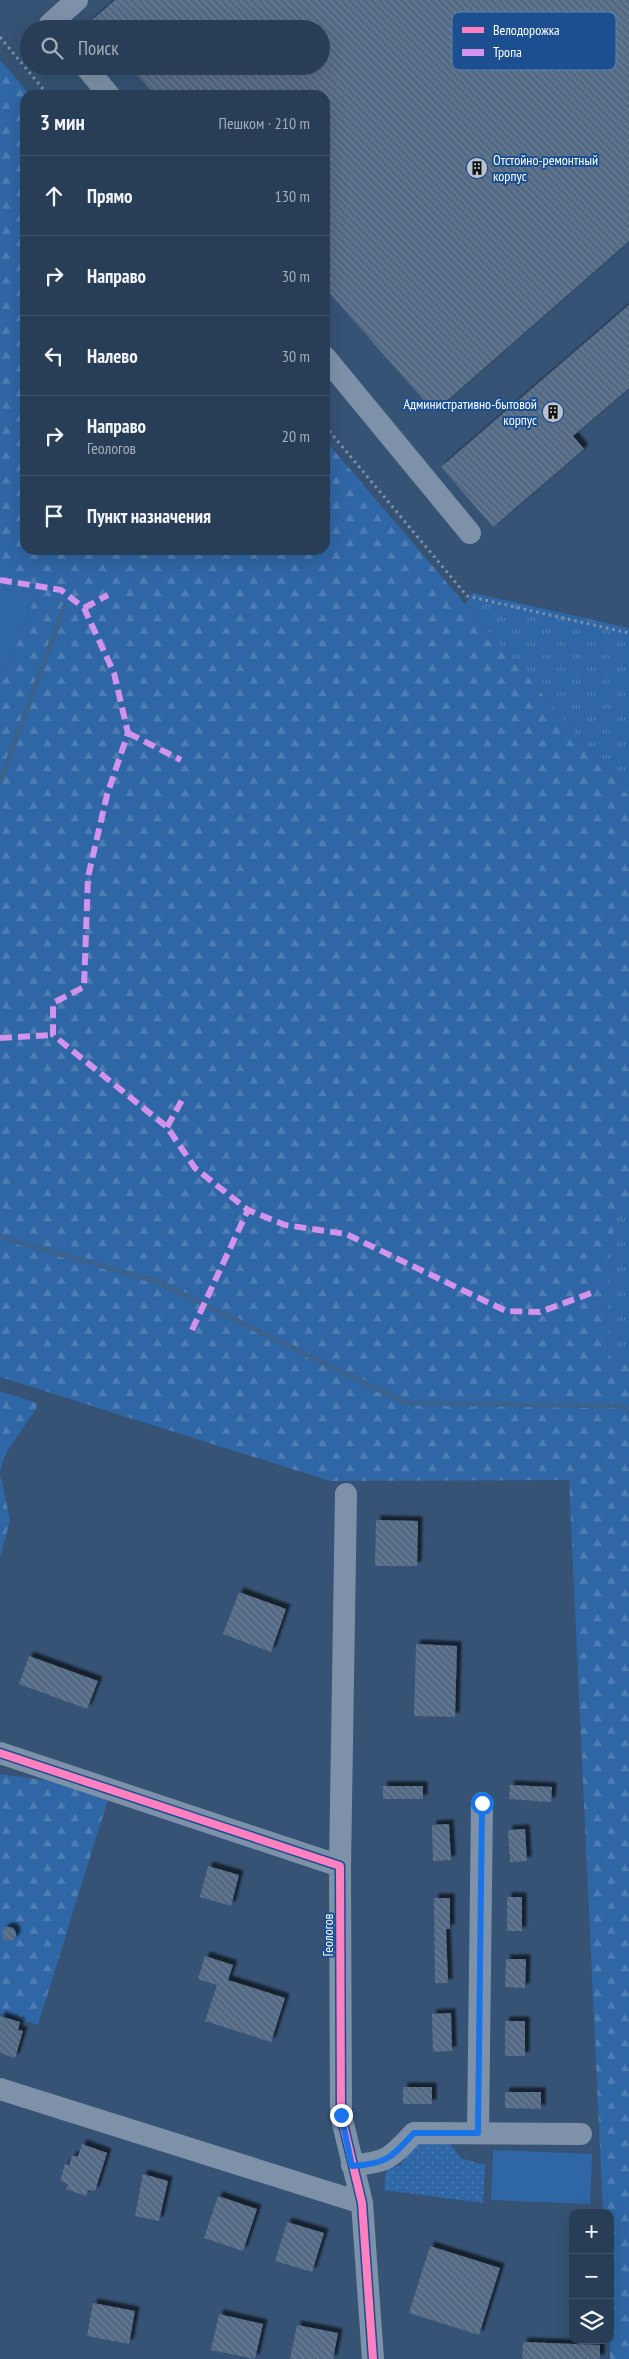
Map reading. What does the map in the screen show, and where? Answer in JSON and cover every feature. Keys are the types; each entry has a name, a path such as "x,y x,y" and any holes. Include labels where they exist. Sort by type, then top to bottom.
{"street":[{"path":"54,20 77,0"},
{"path":"93,75 105,90"},
{"path":"330,363 470,533"},
{"name":"Геологов","path":"346,1494 340,1866 341,2115 362,2203 373,2359"},
{"path":"0,1753 340,1866"},
{"path":"478,2133 482,1803"},
{"path":"0,2089 362,2203"},
{"path":"352,2166 372,2164 390,2158 414,2133 581,2134"}],"path":[{"path":"0,37 20,61"},
{"path":"31,75 44,90"},
{"path":"330,432 467,596 629,633"}],"green space":[{"path":"0,60 26,90 20,90 20,555 330,555 330,446 629,796 629,1213 617,1213 609,1266 607,1320 608,1357 629,1365 629,2359 610,2359 610,2344 614,2344 614,2209 603,2209 569,1480 330,1481 0,1377 0,688 37,591 0,589"},
{"path":"0,589 37,591 0,688"},
{"path":"473,593 629,628 629,796 465,604"},
{"path":"617,1213 629,1213 629,1365 608,1357 608,1284 611,1248"},
{"path":"0,1391 37,1403 36,1409 4,1456 0,1472"},
{"path":"0,1473 10,1520 0,1558"},
{"path":"0,1774 52,1781 109,1796 38,2025 0,2013"},
{"path":"414,2140 450,2144 461,2158 485,2165 483,2203 384,2190 386,2169 401,2165"},
{"path":"493,2150 592,2154 590,2204 491,2200"}],"building":[{"name":"Отстойно-ремонтный корпус","path":"115,0 629,0 629,241 434,412 330,294 330,90 151,90 137,75 330,75 330,20 92,20"},
{"name":"Административно-бытовой корпус","path":"629,305 629,388 573,436 584,449 493,527 441,467"},
{"path":"376,1520 418,1521 417,1566 375,1566"},
{"path":"239,1592 286,1609 271,1652 223,1634"},
{"path":"416,1644 457,1646 455,1717 414,1716"},
{"path":"29,1656 98,1681 87,1709 19,1684"},
{"path":"510,1785 552,1787 551,1802 509,1799"},
{"path":"383,1786 423,1786 423,1799 383,1799"},
{"path":"449,1824 451,1860 433,1861 432,1825"},
{"path":"525,1829 527,1861 510,1862 508,1830"},
{"path":"208,1866 239,1875 231,1906 200,1897"},
{"path":"507,1897 522,1897 522,1931 507,1931"},
{"path":"434,1898 450,1898 450,1929 446,1929 448,1983 435,1983"},
{"path":"6,1927 12,1927 16,1934 12,1941 6,1941 2,1937 2,1931"},
{"path":"205,1956 233,1965 228,1980 285,1998 271,2042 205,2021 217,1985 198,1979"},
{"path":"506,1959 526,1959 525,1988 505,1987"},
{"path":"451,2013 452,2051 433,2052 432,2014"},
{"path":"0,2016 20,2022 18,2030 23,2031 15,2058 0,2053"},
{"path":"505,2021 525,2021 525,2056 505,2056"},
{"path":"403,2087 432,2087 432,2104 403,2104"},
{"path":"505,2092 541,2092 541,2109 505,2108"},
{"path":"82,2144 107,2153 95,2191 88,2190 86,2196 66,2189 68,2184 60,2181 65,2164 69,2165 72,2156 78,2156"},
{"path":"143,2174 168,2181 159,2221 135,2216"},
{"path":"218,2196 257,2209 243,2251 204,2238"},
{"path":"287,2222 324,2233 312,2272 275,2261"},
{"path":"430,2246 500,2268 479,2335 409,2313"},
{"path":"93,2303 135,2311 129,2344 87,2336"},
{"path":"219,2314 263,2324 255,2359 211,2350"},
{"path":"297,2325 338,2333 333,2359 290,2359"},
{"path":"523,2342 600,2345 600,2359 522,2359"}],"waterway":[{"path":"0,783 64,607"},
{"path":"0,1237 158,1282 406,1403 621,1406 629,1410"}],"marked path":[{"path":"0,580 61,590 84,608 114,673 128,733 107,795 88,877 84,987 53,1003 53,1035 167,1127 195,1168 248,1210 285,1225 346,1234 506,1311 540,1312 594,1292"},
{"path":"84,608 108,595"},
{"path":"128,733 181,760"},
{"path":"0,1038 53,1035"},
{"path":"167,1127 182,1100"},
{"path":"192,1330 248,1210"}],"cycle path":[{"path":"0,1753 340,1866 341,2115 362,2203 373,2359"}],"place":[{"name":"Отстойно-ремонтный корпус","path":"477,168"},
{"name":"Административно-бытовой корпус","path":"553,412"}],"route":[{"path":"341,2115 352,2166 372,2164 390,2158 414,2133 478,2133 482,1803"}]}
